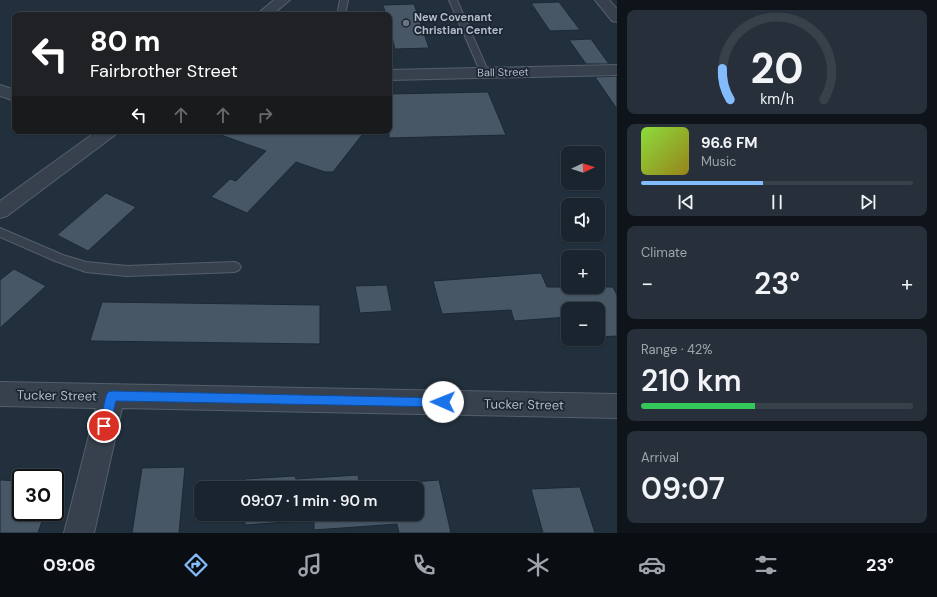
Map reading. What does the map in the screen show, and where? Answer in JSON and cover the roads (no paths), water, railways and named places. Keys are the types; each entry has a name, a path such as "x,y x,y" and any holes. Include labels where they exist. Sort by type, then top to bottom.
{"street":[{"path":"267,12 283,0"},
{"path":"602,0 617,18"},
{"name":"Ball Street","path":"392,75 617,70"},
{"path":"0,90 12,95"},
{"path":"0,211 99,134"},
{"name":"Tucker Street","path":"0,394 617,406"},
{"path":"79,533 112,396"}],"lane":[{"path":"342,12 344,0"},
{"path":"453,0 485,73"},
{"path":"0,232 59,258 86,267 127,271 235,267"}],"place":[{"name":"New Covenant Christian Center","path":"406,23"}]}
